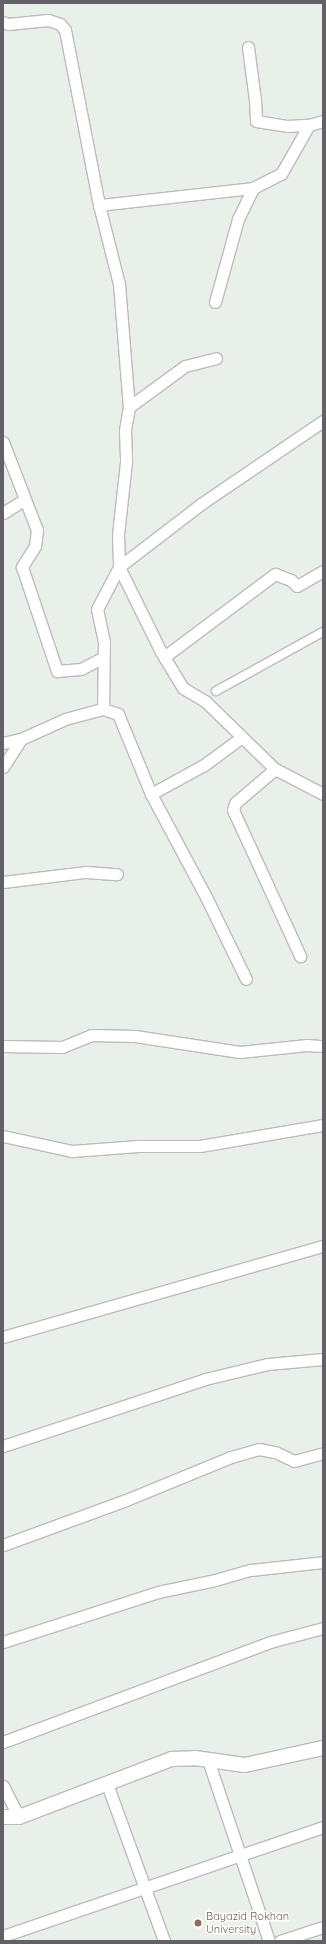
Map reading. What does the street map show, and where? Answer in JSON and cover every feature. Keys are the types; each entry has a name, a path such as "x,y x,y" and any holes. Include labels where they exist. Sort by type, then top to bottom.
{"street":[{"path":"3,22 8,24 48,20 60,24 65,30 99,205 119,284 129,407 125,430 126,462 118,535 119,567 164,656 183,688 205,701 276,769 323,794"},
{"path":"248,47 256,100 256,121 287,126 309,125 323,121"},
{"path":"99,205 253,188 281,174 309,125"},
{"path":"215,302 238,219 253,188"},
{"path":"129,407 185,366 216,358"},
{"path":"103,709 102,658 104,641 97,609 119,567 201,504 323,421"},
{"path":"3,442 18,476 24,500 37,530 35,546 22,567 57,671 82,669 102,658"},
{"path":"3,513 24,500"},
{"path":"164,656 275,574 292,580 297,586 323,571"},
{"path":"216,691 323,632"},
{"path":"3,743 21,738 65,719 103,709 118,714 123,721 151,794 246,979"},
{"path":"151,794 204,765 242,737"},
{"path":"3,767 21,738"},
{"path":"276,769 235,803 233,810 300,956"},
{"path":"3,882 86,872 117,874"},
{"path":"3,1046 62,1047 91,1035 135,1036 240,1052 307,1045 323,1046"},
{"path":"3,1136 72,1151 138,1146 200,1146 323,1125"},
{"path":"3,1337 323,1246"},
{"path":"3,1446 205,1379 268,1364 323,1359"},
{"path":"3,1545 126,1500 231,1456 259,1449 275,1452 294,1461 323,1453"},
{"path":"3,1642 158,1592 215,1580 251,1570 323,1562"},
{"path":"3,1742 270,1642 323,1628"},
{"path":"3,1817 19,1817 172,1759 208,1760 245,1765 323,1748"},
{"path":"208,1760 268,1941"},
{"path":"106,1784 164,1941"},
{"path":"3,1786 19,1817"},
{"path":"3,1936 323,1827"},
{"path":"280,1941 323,1927"}],"place":[{"name":"Bayazid Rokhan University","path":"198,1923"}]}
